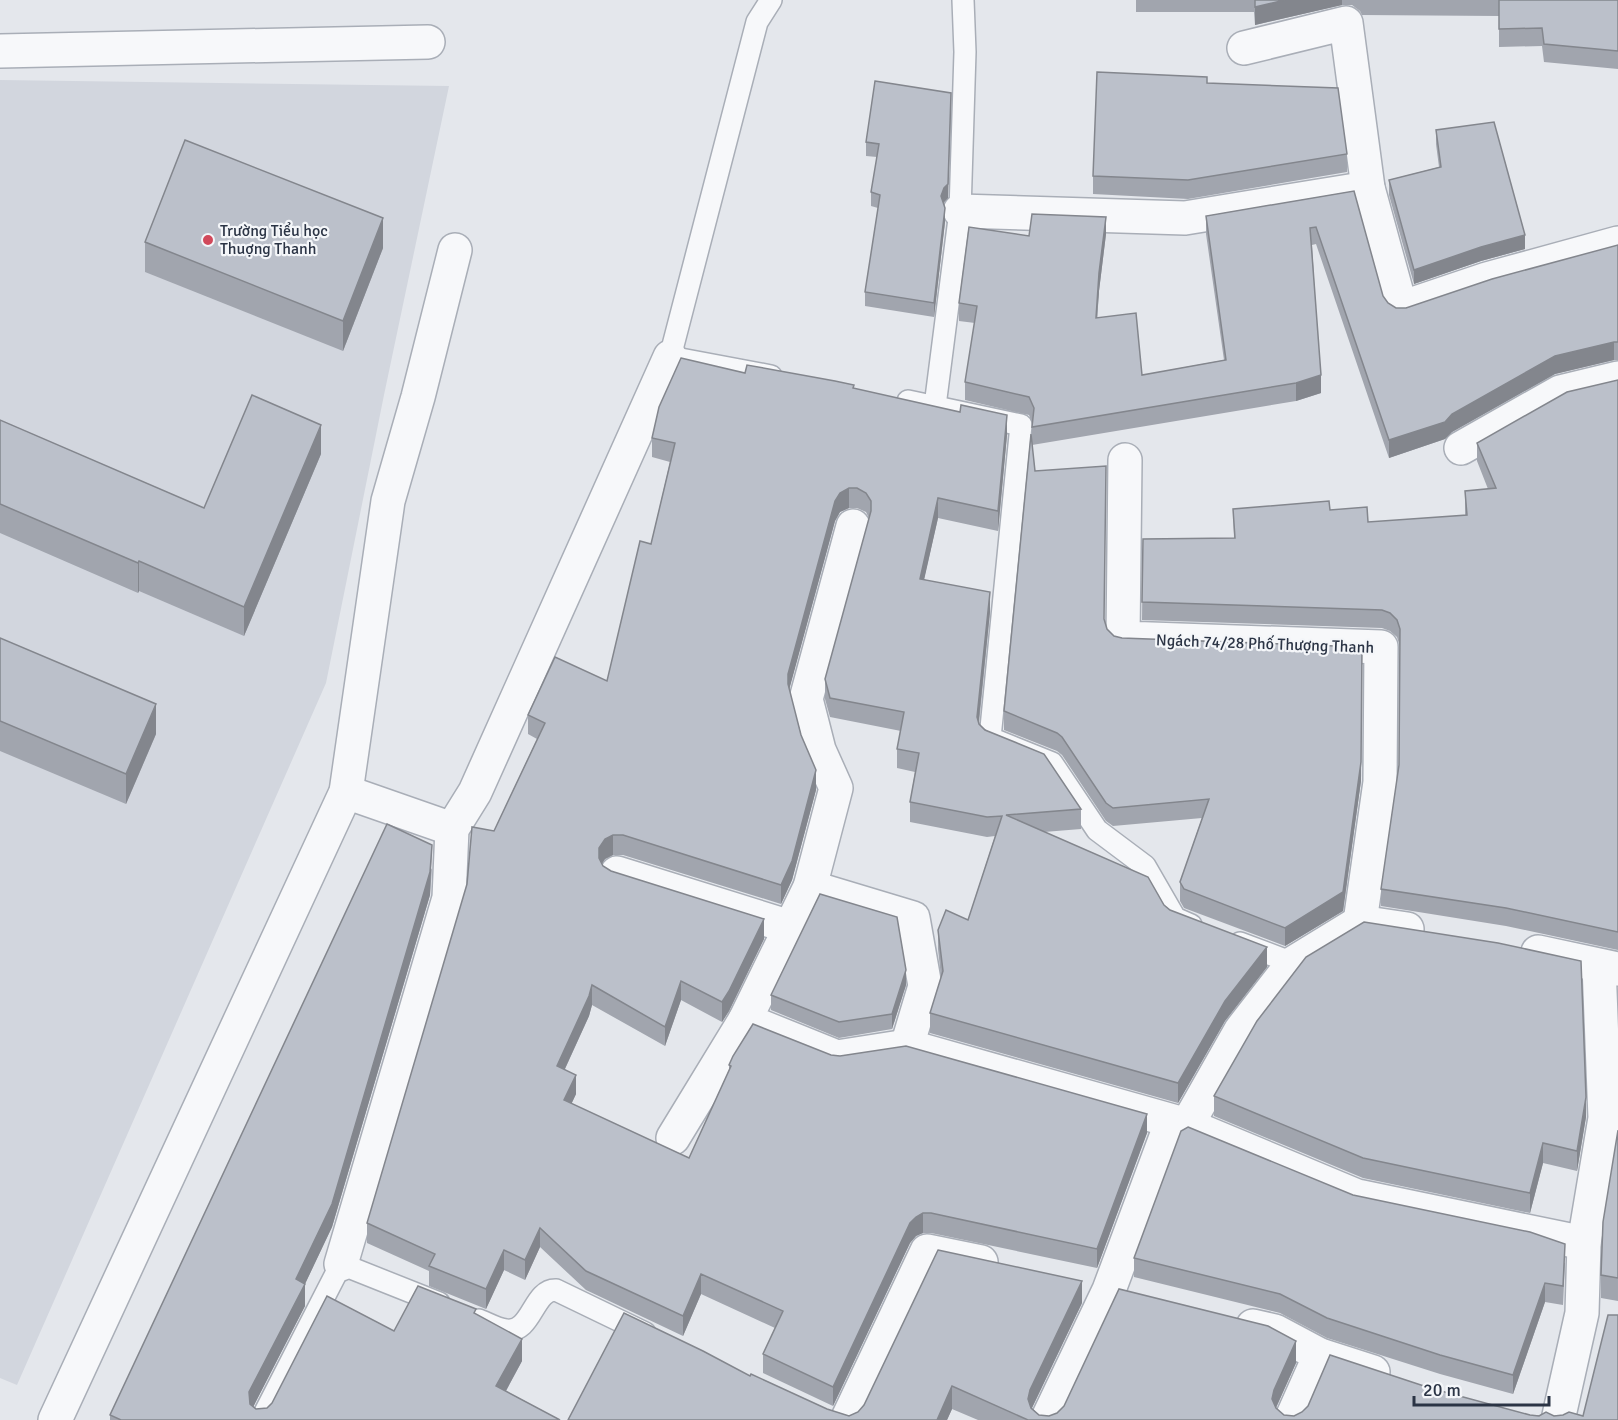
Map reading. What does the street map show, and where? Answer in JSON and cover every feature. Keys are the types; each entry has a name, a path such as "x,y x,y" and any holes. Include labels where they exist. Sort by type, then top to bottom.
{"street":[{"path":"1244,48 1346,23 1368,188 1401,308 1487,279 1618,243"},
{"path":"0,51 428,42"},
{"path":"960,211 1185,218 1368,188"},
{"path":"55,1420 346,792 388,501 418,397 455,250"},
{"path":"340,1264 449,898 452,830 475,792 670,357"},
{"path":"1461,448 1560,392 1618,378"},
{"name":"Ngách 74/28 Phố Thượng Thanh","path":"1125,460 1123,638 1381,647 1380,782 1360,922"},
{"path":"674,1138 745,1020 810,887 836,788 819,750 806,699 854,526"},
{"path":"346,792 452,830"},
{"path":"617,873 790,927"},
{"path":"810,887 913,918 925,986 907,1046"},
{"path":"1047,1420 1109,1290 1166,1137 1187,1125 1241,1030 1293,963 1360,922 1431,933"},
{"path":"1513,946 1608,968 1605,1118 1584,1243 1596,1315 1558,1420"},
{"path":"745,1020 837,1058 907,1046 1187,1125 1357,1196 1584,1243"},
{"path":"847,1420 927,1251 1007,1268"},
{"path":"1075,1283 1143,1299"},
{"path":"1220,1318 1275,1331 1320,1355 1404,1382"},
{"path":"1291,1420 1320,1355"}],"lane":[{"path":"771,0 757,22 670,357 785,378"},
{"path":"935,406 960,211 963,0"},
{"path":"889,398 1021,425 990,738 1052,763 1097,830 1145,866 1175,918 1293,963"},
{"path":"261,1420 340,1264 505,1330 518,1328 545,1294 556,1290 664,1342"}],"shaded area":[{"path":"0,80 449,86 326,683 17,1385 0,1378"}],"building":[{"path":"1255,0 1285,0 1255,7"},
{"path":"1499,0 1618,0 1618,51 1544,44 1542,28 1499,29"},
{"path":"1097,72 1207,77 1207,83 1338,88 1347,154 1188,180 1093,176"},
{"path":"875,81 951,93 948,184 941,196 945,208 934,303 865,292 880,195 871,192 879,144 866,142"},
{"path":"1494,122 1525,235 1414,270 1389,180 1441,167 1436,130"},
{"path":"185,140 383,218 343,321 145,242"},
{"path":"1354,191 1383,296 1396,308 1406,308 1492,279 1618,245 1618,342 1555,356 1452,414 1445,422 1389,440 1316,227 1310,228 1321,375 1296,383 1032,427 1034,408 1029,397 965,382 977,306 959,303 969,227 1029,236 1032,214 1106,217 1096,318 1136,313 1142,375 1226,360 1206,216"},
{"path":"681,358 745,373 747,365 835,381 854,385 853,388 960,412 961,405 1007,415 998,511 938,498 920,579 990,592 977,717 979,724 985,730 1044,754 1081,809 1006,815 1148,877 1164,905 1170,910 1267,947 1225,1001 1178,1083 930,1013 943,971 938,930 946,910 968,920 1002,816 987,817 910,802 919,753 897,749 904,712 830,698 825,679 871,511 871,501 866,493 857,488 849,488 840,493 835,501 788,674 788,684 801,735 816,770 792,861 781,885 623,835 613,835 605,839 599,848 599,858 603,866 611,871 764,919 722,1002 681,981 665,1027 592,985 557,1066 576,1075 564,1100 689,1158 731,1066 729,1065 733,1056 753,1024 831,1055 840,1056 906,1046 1147,1114 1097,1249 931,1213 923,1213 916,1217 910,1223 833,1387 763,1354 783,1311 701,1274 683,1316 586,1271 540,1228 525,1260 504,1250 486,1289 429,1266 435,1254 367,1223 467,884 472,827 494,831 545,723 528,715 555,657 607,681 640,541 651,544 675,443 652,438 659,407"},
{"path":"1618,380 1618,932 1506,908 1381,889 1399,765 1400,629 1397,620 1390,613 1382,610 1142,602 1143,539 1235,538 1233,509 1329,501 1330,510 1367,507 1368,522 1467,515 1465,491 1496,488 1477,443 1567,392"},
{"path":"252,395 321,425 244,607 0,504 0,420 204,508"},
{"path":"1031,434 1035,471 1106,466 1104,619 1107,629 1114,636 1362,647 1361,762 1343,892 1285,928 1184,889 1180,882 1209,799 1113,808 1106,803 1062,737 1004,711"},
{"path":"0,638 156,704 126,774 0,721"},
{"path":"387,824 432,845 430,872 332,1204 296,1279 305,1284 249,1392 250,1404 256,1409 267,1408 272,1403 327,1296 394,1331 418,1286 476,1309 474,1313 522,1339 496,1386 560,1420 121,1420 110,1415"},
{"path":"820,894 897,917 906,970 892,1014 839,1022 771,995"},
{"path":"1364,922 1498,943 1581,961 1586,1097 1577,1151 1543,1143 1530,1193 1363,1158 1214,1096 1257,1021 1306,957"},
{"path":"1188,1127 1353,1195 1530,1232 1565,1244 1563,1286 1545,1283 1513,1375 1440,1355 1327,1318 1280,1294 1134,1258 1181,1131"},
{"path":"1618,1130 1618,1278 1601,1275 1603,1222"},
{"path":"938,1250 1082,1281 1030,1390 1028,1399 1031,1408 1039,1415 1049,1416 1057,1413 1064,1406 1119,1289 1268,1326 1296,1341 1272,1399 1276,1408 1284,1415 1294,1416 1308,1406 1330,1355 1430,1388 1530,1415 1539,1416 1546,1412 1554,1416 1569,1412 1583,1416 1608,1315 1618,1315 1618,1420 1028,1420 952,1386 937,1420 568,1420 624,1313 750,1376 751,1374 827,1409 849,1416 858,1412 864,1405"}],"place":[{"name":"Trường Tiểu học Thuợng Thanh","path":"208,240"}]}
